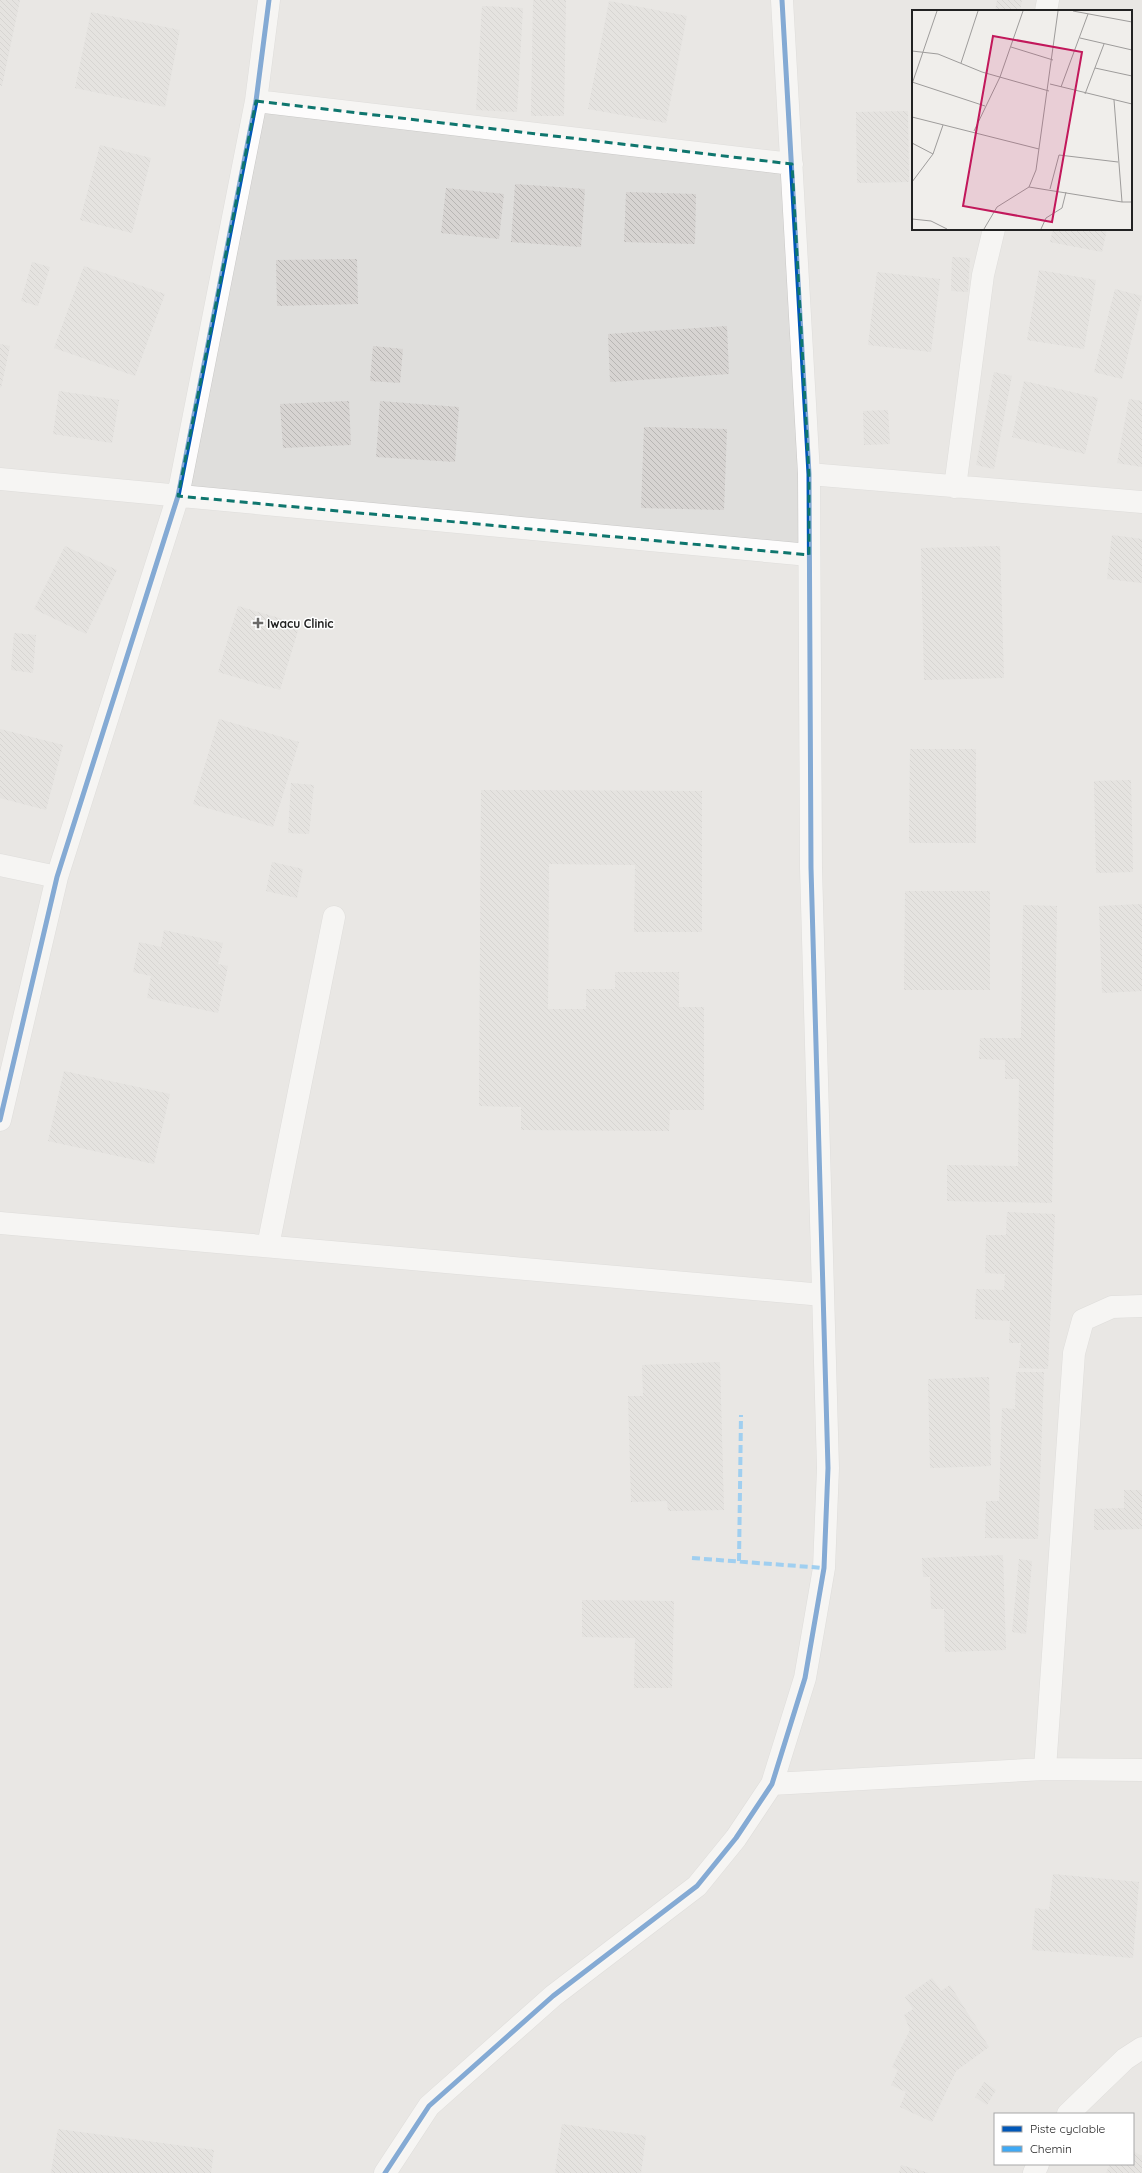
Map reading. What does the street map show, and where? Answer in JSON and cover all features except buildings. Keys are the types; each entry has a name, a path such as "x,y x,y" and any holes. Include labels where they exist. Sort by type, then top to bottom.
{"street":[{"path":"0,1120 57,877 178,496 256,101 269,0"},
{"path":"385,2173 429,2106 553,1996 697,1886 736,1838 772,1784 805,1678 824,1568 828,1468 811,868 809,474 782,0"},
{"path":"1046,10 1048,0"},
{"path":"256,101 792,164"},
{"path":"955,486 983,275 994,230"},
{"path":"809,474 1142,502"},
{"path":"0,480 809,555"},
{"path":"0,865 57,877"},
{"path":"268,1246 334,917"},
{"path":"0,1223 823,1295"},
{"path":"1045,1769 1074,1353 1083,1320 1112,1307 1142,1306"},
{"path":"772,1784 1045,1769 1142,1770"},
{"path":"1069,2113 1125,2059 1142,2048"}],"highlighted area":[{"path":"256,101 792,164 809,474 809,555 178,496"}],"shaded area":[{"path":"0,0 1142,0 1142,2173 0,2173"}],"marked path":[{"path":"739,1561 741,1415"},
{"path":"692,1558 824,1568"}],"cycle path":[{"path":"0,1120 57,877 178,496 256,101 269,0"},
{"path":"385,2173 429,2106 553,1996 697,1886 736,1838 772,1784 805,1678 824,1568 828,1468 811,868 809,474 782,0"}],"place":[{"name":"Iwacu Clinic","path":"258,623"}]}
